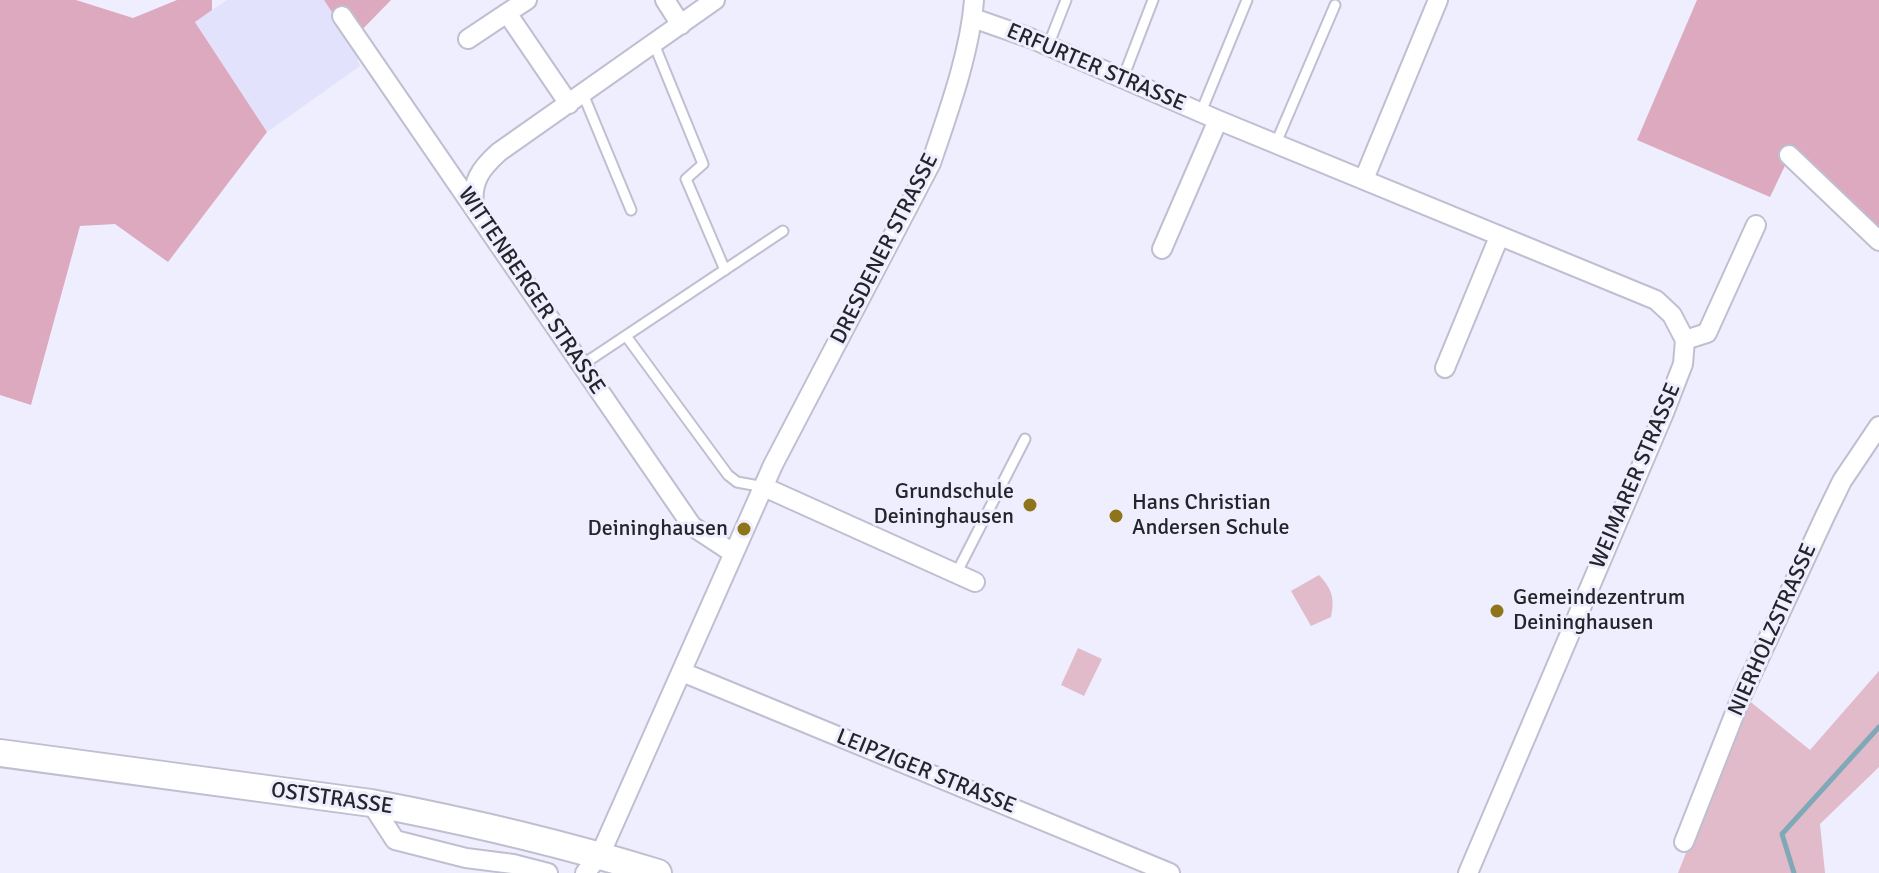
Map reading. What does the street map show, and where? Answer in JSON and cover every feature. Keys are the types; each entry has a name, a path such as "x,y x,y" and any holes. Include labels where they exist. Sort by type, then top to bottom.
{"main road":[{"name":"OSTSTRASSE","path":"0,753 421,812 593,864 658,873"}],"street":[{"path":"468,39 527,0"},
{"path":"665,0 681,25"},
{"path":"474,208 474,180 499,152 715,0"},
{"path":"1364,179 1438,0"},
{"name":"ERFURTER STRASSE","path":"973,9 1048,46 1209,116 1656,300 1672,315 1685,340"},
{"name":"DRESDENER STRASSE","path":"593,864 773,465 931,163 946,119 973,9"},
{"path":"507,13 576,99"},
{"name":"WITTENBERGER STRASSE","path":"342,16 692,526 733,553"},
{"path":"1162,249 1209,116"},
{"path":"1789,155 1879,241"},
{"path":"1685,340 1707,333 1756,225"},
{"path":"1445,368 1499,237"},
{"name":"WEIMARER STRASSE","path":"1468,873 1664,413 1683,364 1685,340"},
{"name":"NIERHOLZSTRASSE","path":"1684,842 1742,695 1818,530 1842,481 1879,426"},
{"path":"764,487 975,582"},
{"name":"LEIPZIGER STRASSE","path":"682,672 1170,873"},
{"path":"371,803 395,840 464,866 513,864 548,873"}],"lane":[{"path":"1048,46 1066,0"},
{"path":"1123,78 1153,0"},
{"path":"1209,116 1247,0"},
{"path":"1276,143 1335,5"},
{"path":"654,44 703,164 686,179 725,270"},
{"path":"576,99 631,210"},
{"path":"582,365 783,231"},
{"path":"626,336 728,475 737,482 764,487"},
{"path":"957,572 1025,439"}],"shaded area":[{"path":"0,0 76,0 133,18 177,0 212,0 212,10 195,22 267,132 168,262 115,224 80,226 31,405 0,395"},
{"path":"227,0 324,0 351,41 360,66 267,132 195,21"},
{"path":"324,0 391,0 351,41"},
{"path":"1697,0 1879,0 1879,236 1792,151 1770,197 1637,140"},
{"path":"1319,575 1331,594 1331,617 1311,626 1291,591"},
{"path":"1078,648 1102,659 1084,696 1061,685"},
{"path":"1879,671 1879,767 1820,824 1825,873 1678,873 1747,699 1810,750"}],"waterway":[{"path":"1794,873 1782,834 1879,727"}],"place":[{"name":"Grundschule Deininghausen","path":"1030,505"},
{"name":"Hans Christian Andersen Schule","path":"1116,516"},
{"name":"Deininghausen","path":"744,529"},
{"name":"Gemeindezentrum Deininghausen","path":"1497,611"}]}
